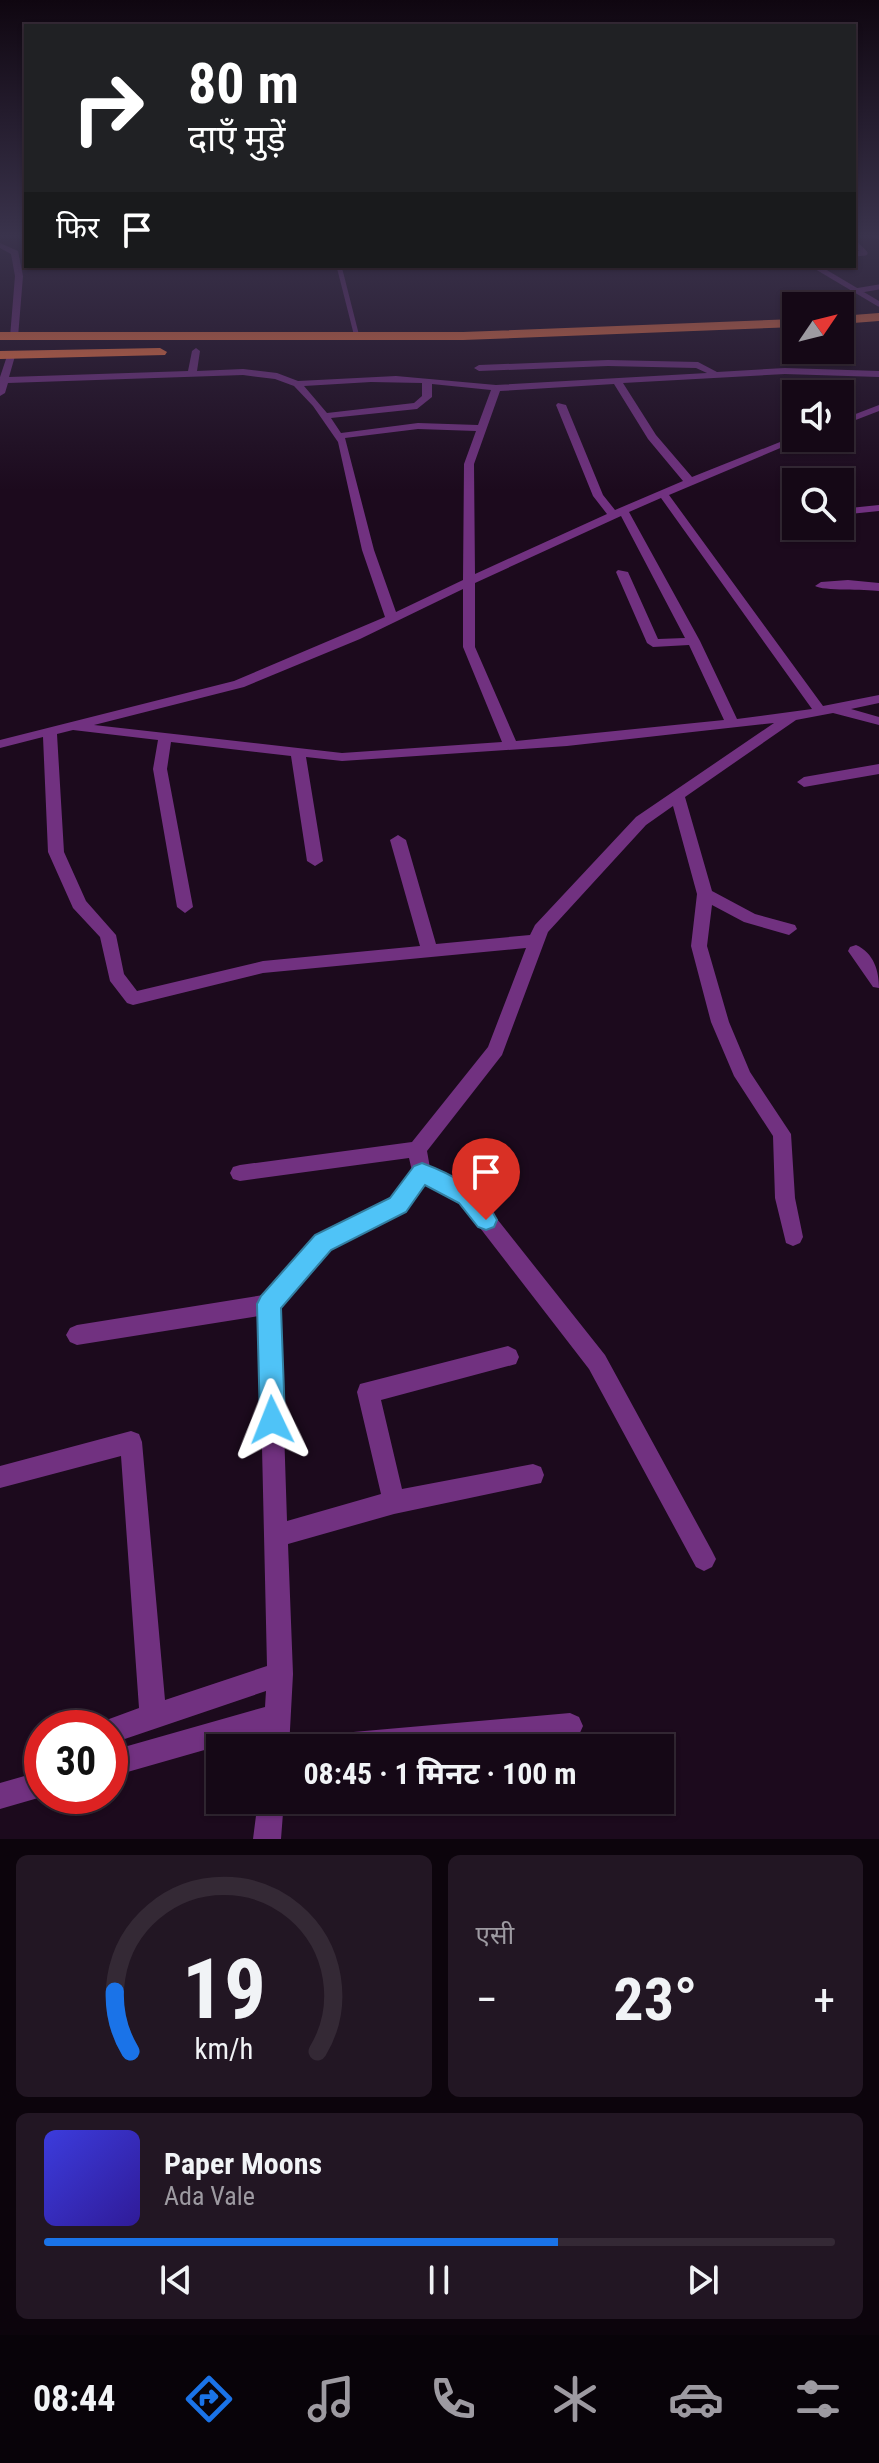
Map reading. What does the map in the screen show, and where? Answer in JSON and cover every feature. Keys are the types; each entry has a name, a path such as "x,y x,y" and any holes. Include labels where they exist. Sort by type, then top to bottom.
{"highway":[{"path":"0,345 634,334 782,324"},
{"path":"854,326 879,324"},
{"path":"701,331 782,331"},
{"path":"7,336 356,340"},
{"path":"5,356 176,352 356,340"}],"street":[{"path":"153,374 176,352 192,373"},
{"path":"0,393 5,356"},
{"path":"479,368 608,363 698,365 718,375"},
{"path":"297,384 333,379 427,381 496,388 785,371 879,374"},
{"path":"2,380 243,372 277,376 297,384 325,416 346,452 368,550 392,619"},
{"path":"325,416 417,406 427,397 427,381"},
{"path":"617,381 652,437 691,483"},
{"path":"496,388 469,464 469,647 511,746"},
{"path":"561,405 598,496 619,514 694,641 733,724"},
{"path":"854,418 879,408"},
{"path":"339,436 418,426 482,428"},
{"path":"0,744 239,684 392,619 538,548 782,444"},
{"path":"664,495 827,710 879,721"},
{"path":"854,511 879,508"},
{"path":"622,572 653,643 694,641"},
{"path":"821,586 879,587"},
{"path":"67,726 342,757 511,746 733,724 792,717 879,699"},
{"path":"240,1173 417,1149 496,1050 541,929 641,821 792,717"},
{"path":"50,730 56,852 79,904 108,935 116,976 133,998 263,967 536,941"},
{"path":"165,737 160,769 185,907"},
{"path":"298,753 315,861"},
{"path":"804,782 879,769"},
{"path":"678,797 705,894 699,946 720,1022 743,1076 782,1134 785,1198 793,1237"},
{"path":"398,840 430,952"},
{"path":"705,894 750,918 789,929"},
{"path":"856,951 879,982"},
{"path":"77,1335 269,1304 323,1242 398,1205 422,1173 417,1149"},
{"path":"422,1173 467,1196 597,1362 704,1559"},
{"path":"269,1304 280,1674 277,1734"},
{"path":"394,1502 368,1392 508,1357"},
{"path":"0,1477 131,1442 153,1716"},
{"path":"275,1536 394,1502 533,1475"},
{"path":"128,1725 280,1674"},
{"path":"128,1759 279,1716"},
{"path":"479,1734 570,1726"},
{"path":"0,1796 24,1789"},
{"path":"267,1839 270,1814"}],"lane":[{"path":"351,320 356,340"}],"route":[{"path":"272,1420 269,1304 323,1242 398,1205 422,1173 467,1196 486,1220"}]}
